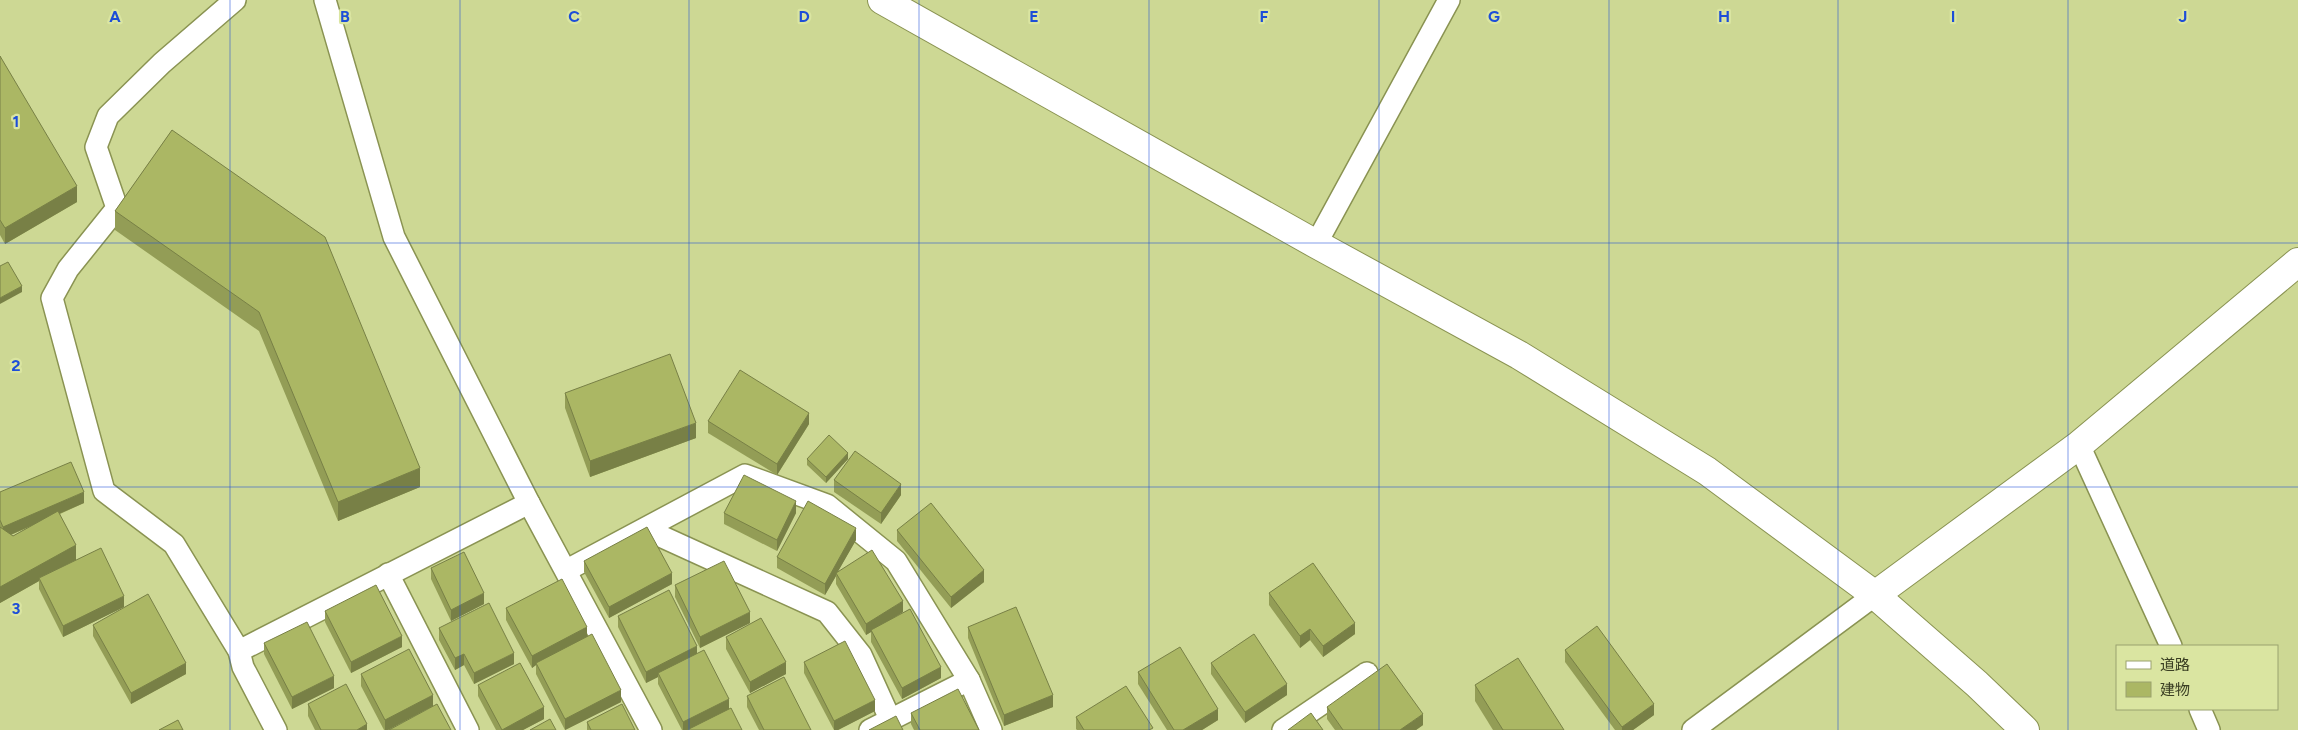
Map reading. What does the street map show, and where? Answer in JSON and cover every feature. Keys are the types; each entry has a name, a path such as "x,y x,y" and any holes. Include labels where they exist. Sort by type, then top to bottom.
{"street":[{"path":"882,0 1316,244 1520,355 1708,471 1875,595 1977,684 2025,730"},
{"path":"1875,595 2078,445 2298,262"}],"lane":[{"path":"235,0 162,63 108,116 96,147 117,208 68,269 52,298 104,491 174,544 238,650 243,667 276,730"},
{"path":"325,0 394,237 530,503 651,730"},
{"path":"1316,244 1449,0"},
{"path":"2078,445 2171,645"},
{"path":"567,570 745,475 827,505 896,560 968,680 991,730"},
{"path":"238,650 530,503"},
{"path":"645,529 827,612 861,655 890,719"},
{"path":"388,574 468,730"},
{"path":"1693,730 1875,595"},
{"path":"1283,730 1367,673"},
{"path":"870,730 968,680"},
{"path":"2200,710 2210,730"}],"building":[{"path":"0,56 77,186 5,228 0,220"},
{"path":"172,130 325,237 420,468 338,502 259,312 115,211"},
{"path":"8,262 22,286 0,298 0,266"},
{"path":"670,354 696,423 590,461 565,393"},
{"path":"740,370 809,413 777,464 708,421"},
{"path":"829,435 848,453 826,477 807,459"},
{"path":"855,451 901,484 881,513 834,480"},
{"path":"71,462 84,492 3,527 0,520 0,492"},
{"path":"744,475 796,501 777,540 724,513"},
{"path":"808,501 856,528 825,584 777,557"},
{"path":"931,503 984,570 951,597 897,530"},
{"path":"58,511 76,545 0,587 0,527 13,536"},
{"path":"647,527 672,573 609,607 584,561"},
{"path":"101,548 124,596 63,626 39,578"},
{"path":"872,550 903,601 866,624 836,573"},
{"path":"464,552 484,593 451,610 431,568"},
{"path":"724,561 750,612 700,637 675,585"},
{"path":"1313,563 1355,623 1323,646 1310,629 1300,636 1269,593"},
{"path":"562,579 587,627 532,656 506,608"},
{"path":"376,585 402,636 351,662 325,611"},
{"path":"669,590 697,646 646,672 618,616"},
{"path":"148,594 186,663 131,693 93,625"},
{"path":"489,603 514,653 474,673 464,654 455,658 439,628"},
{"path":"1016,607 1053,695 1004,715 968,627"},
{"path":"910,609 941,667 902,688 871,630"},
{"path":"761,618 786,662 750,682 726,637"},
{"path":"307,622 334,676 292,697 264,643"},
{"path":"1597,626 1654,704 1622,727 1565,650"},
{"path":"592,634 621,690 565,719 536,663"},
{"path":"1254,634 1287,684 1245,712 1211,663"},
{"path":"845,641 875,700 834,721 804,662"},
{"path":"1180,647 1218,709 1183,730 1174,730 1138,672"},
{"path":"409,649 433,695 385,720 361,674"},
{"path":"704,650 729,699 683,722 658,673"},
{"path":"1518,658 1564,730 1503,730 1475,685"},
{"path":"520,663 544,707 502,730 478,685"},
{"path":"1387,664 1423,714 1400,730 1343,730 1327,707"},
{"path":"784,677 811,730 764,730 747,696"},
{"path":"346,684 367,724 357,730 321,730 308,704"},
{"path":"1126,686 1153,728 1149,730 1084,730 1076,717"},
{"path":"958,689 979,730 920,730 911,713"},
{"path":"437,704 451,730 389,730"},
{"path":"622,704 635,730 591,730 587,722"},
{"path":"731,708 742,730 687,730"},
{"path":"1311,713 1323,730 1288,730"},
{"path":"896,716 903,730 869,730"},
{"path":"550,719 556,730 530,730"},
{"path":"178,720 183,730 159,730"}]}
